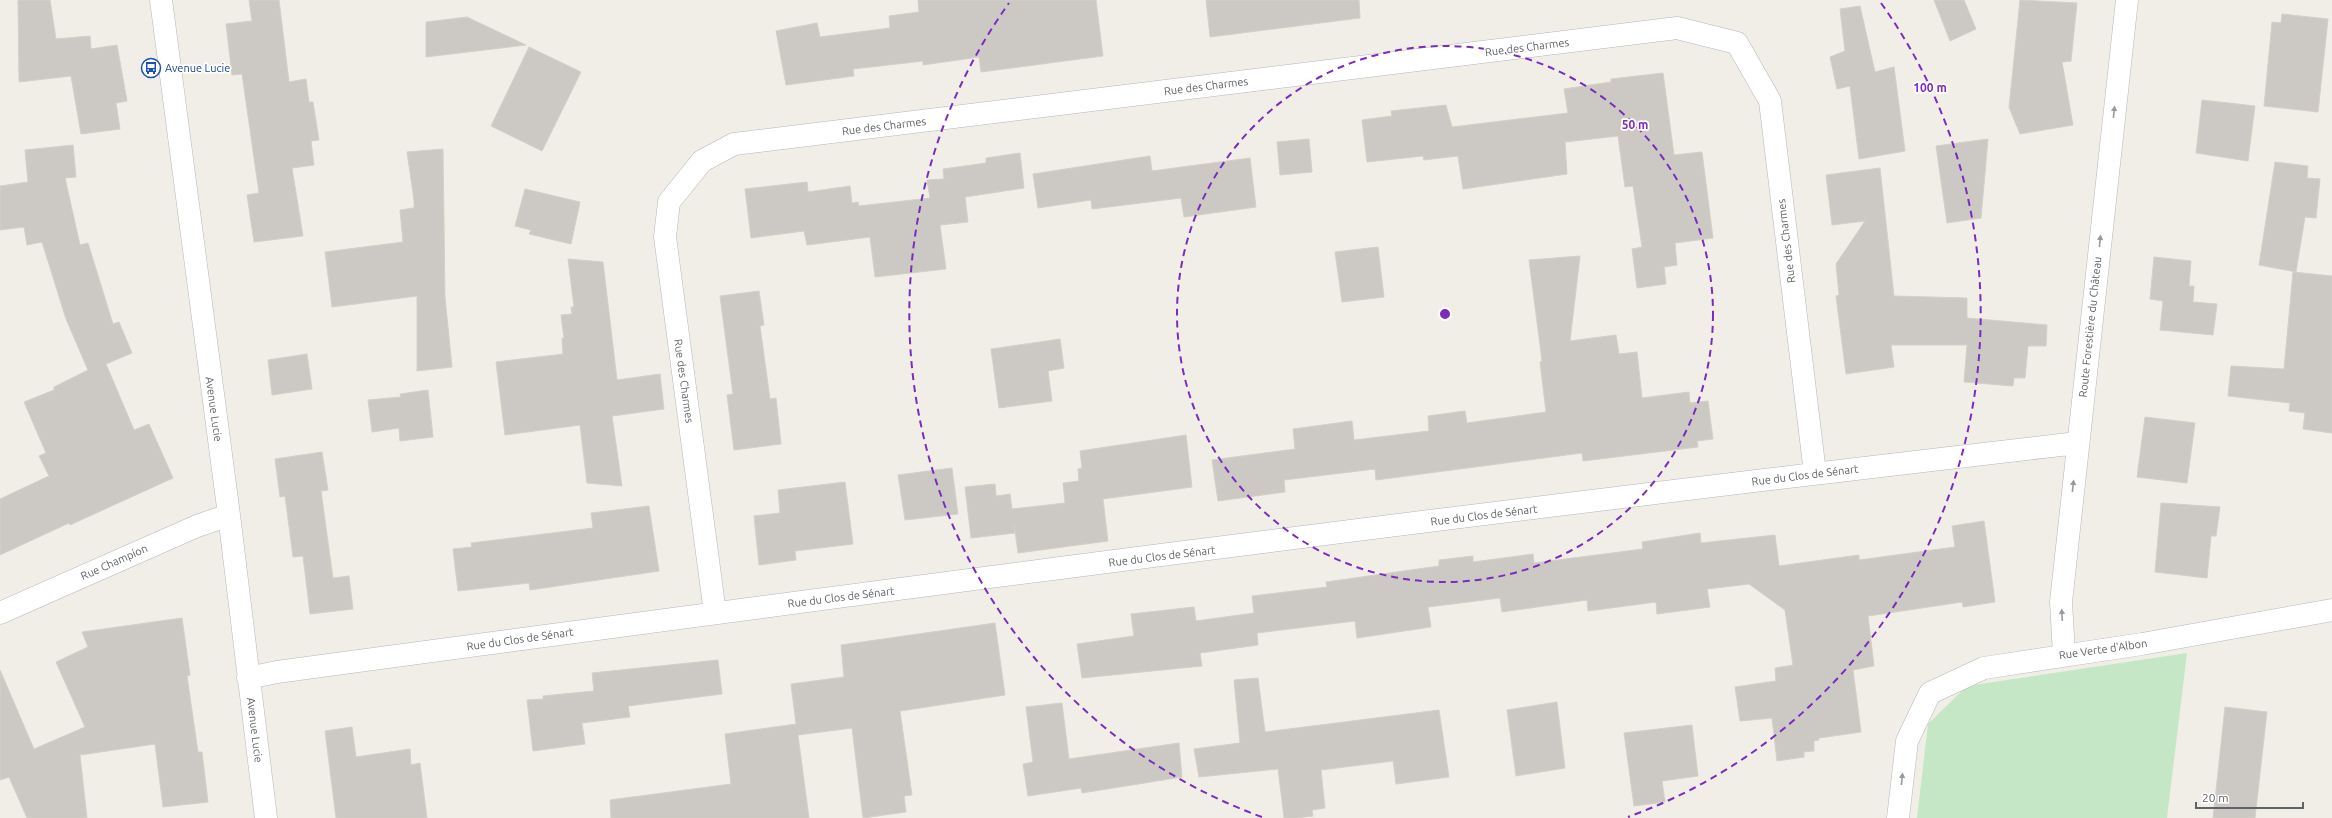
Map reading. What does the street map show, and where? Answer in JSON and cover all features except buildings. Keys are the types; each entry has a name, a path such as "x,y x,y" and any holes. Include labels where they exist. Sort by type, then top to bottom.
{"street":[{"name":"Avenue Lucie","path":"161,0 229,515 266,818"},
{"name":"Route Forestière du Château","path":"2064,654 2061,602 2127,0"},
{"name":"Rue des Charmes","path":"715,613 665,237 669,202 702,161 734,144 1677,28 1737,42 1770,101 1815,473"},
{"name":"Rue du Clos de Sénart","path":"248,678 285,671 715,613 1815,473 2078,443"},
{"name":"Rue Champion","path":"0,613 197,526 229,515"},
{"name":"Rue Verte d'Albon","path":"1898,818 1906,741 1930,693 1984,668 2064,654 2142,644 2332,610"}],"green space":[{"path":"2187,653 2167,818 1917,818 1928,724 1967,686"}],"place":[{"name":"Avenue Lucie","path":"151,68"}]}
